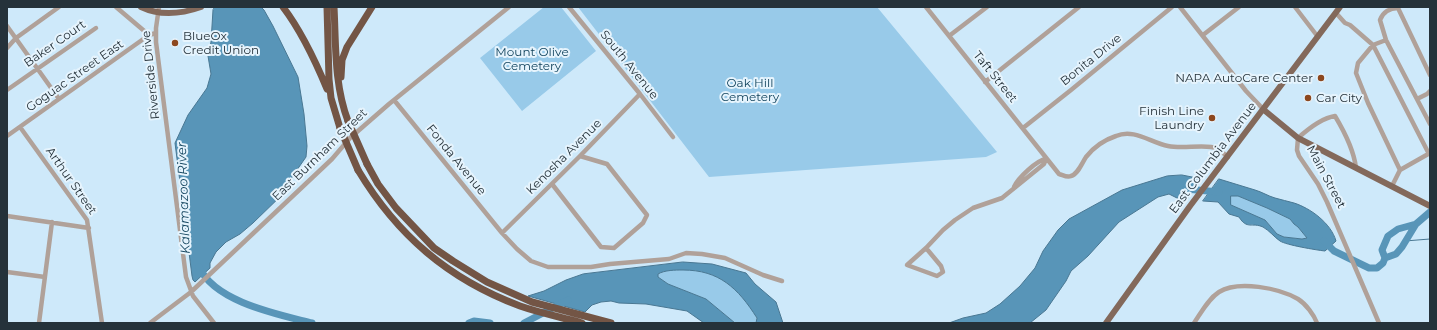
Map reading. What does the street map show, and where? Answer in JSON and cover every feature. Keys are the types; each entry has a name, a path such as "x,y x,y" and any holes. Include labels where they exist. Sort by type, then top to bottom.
{"highway":[{"path":"283,7 293,20 310,50 331,98 340,128 358,170 386,212 412,239 449,271 481,289 509,301 538,312 580,323"},
{"path":"327,7 331,98"},
{"path":"334,7 334,42 339,91 343,108 366,164 378,184 396,208 434,248 453,262 487,282 539,304 611,323"},
{"path":"339,91 342,60 347,47 372,7"}],"main road":[{"path":"141,7 158,10 188,11 201,7"},
{"name":"East Columbia Avenue","path":"1106,323 1190,206 1264,110 1338,10"},
{"name":"Main Street","path":"1264,110 1298,138"},
{"path":"1298,138 1430,206"}],"street":[{"path":"7,48 16,38 59,7"},
{"name":"Riverside Drive","path":"116,7 149,35"},
{"name":"East Burnham Street","path":"150,323 197,287 332,159 350,138 394,100 509,7"},
{"name":"South Avenue","path":"570,7 640,94 672,137"},
{"name":"Taft Street","path":"926,7 1059,174 1067,177 1071,176 1081,167 1086,157 1098,146 1107,139 1120,134 1132,134 1146,137 1169,146 1217,148 1228,157"},
{"path":"949,36 987,7"},
{"path":"986,82 1079,7"},
{"name":"Bonita Drive","path":"1023,128 1172,7"},
{"name":"Main Street","path":"1180,7 1246,91 1264,110"},
{"path":"1203,36 1239,7"},
{"path":"1295,7 1318,37"},
{"path":"1430,75 1398,8 1393,8 1386,11 1380,20 1386,40 1430,124"},
{"name":"Riverside Drive","path":"158,10 156,33 185,268 191,292 214,323"},
{"path":"1338,10 1345,23 1349,24 1373,46 1429,154 1400,170 1392,186"},
{"path":"7,26 59,99"},
{"name":"Baker Court","path":"7,90 96,28"},
{"name":"Goguac Street East","path":"7,136 149,35 156,33"},
{"path":"1386,40 1373,46 1358,63 1356,73 1368,103 1400,170"},
{"path":"1417,99 1430,91"},
{"name":"Kenosha Avenue","path":"502,233 640,94"},
{"name":"Fonda Avenue","path":"394,100 502,233 531,261 548,267 591,267 669,259 686,253 691,253 725,258 763,275 782,281"},
{"path":"1298,138 1304,132 1330,117 1335,116 1355,161 1356,168"},
{"name":"Arthur Street","path":"20,127 85,217 89,228 102,323"},
{"name":"Main Street","path":"1298,138 1297,150 1299,156 1318,184 1360,276 1379,323"},
{"path":"552,184 601,247 614,248 643,223 647,215 607,164 580,156"},
{"path":"926,248 941,266 943,272 937,276 907,265 926,248 943,229 973,208 1002,198 1044,164 1047,159"},
{"path":"7,216 89,228"},
{"path":"39,323 52,222"},
{"path":"7,272 45,277"},
{"path":"1194,323 1208,302 1217,293 1227,288 1244,286 1275,290 1300,300 1314,316 1317,323"}],"green space":[{"name":"Mount Olive Cemetery","path":"544,7 561,7 596,51 522,111 480,58"},
{"name":"Oak Hill Cemetery","path":"578,7 877,7 997,152 986,157 709,177"},
{"path":"1231,196 1238,196 1290,219 1307,238 1302,239 1285,237 1277,234 1265,220 1231,205"},
{"path":"669,270 693,270 722,279 739,293 755,314 757,322 735,323 706,299 668,284 658,277 658,274"}],"water":[{"path":"215,7 261,7 264,10 298,77 307,146 306,157 292,177 287,190 253,223 240,234 226,242 216,252 210,263 210,268 195,282 192,276 175,143 188,115 207,88 211,74 208,56 211,42 213,10"},
{"path":"1182,175 1202,179 1185,202 1169,194 1158,197 1119,222 1088,256 1071,271 1046,310 1030,323 949,323 986,313 1000,304 1020,286 1035,268 1043,251 1058,230 1069,219 1122,190 1167,176"},
{"path":"1219,179 1300,205 1313,212 1325,222 1330,228 1336,241 1325,251 1288,244 1280,241 1263,227 1247,225 1239,217 1229,214 1218,202 1203,201","holes":["1231,196 1238,196 1290,219 1307,238 1302,239 1284,237 1277,234 1265,220 1231,205"]},
{"path":"683,262 712,264 746,273 755,284 776,302 783,323 756,323 757,318 750,307 735,290 717,277 696,271 667,271 658,274 658,277 668,284 706,299 735,323 704,323 687,311 646,304 619,303 611,301 592,305 585,312 528,296 544,291 566,280 583,274"}],"waterway":[{"name":"Kalamazoo River","path":"1186,189 1219,192"},
{"name":"Kalamazoo River","path":"1324,241 1334,251 1369,268 1377,268 1383,263 1385,258 1382,250 1388,236 1398,229 1416,224 1430,212"},
{"name":"Kalamazoo River","path":"1385,258 1396,254 1416,224"},
{"path":"1405,241 1430,239"},
{"name":"Kalamazoo River","path":"199,267 207,279 218,289 233,298 265,311 312,323"},
{"name":"Kalamazoo River","path":"524,323 568,300"},
{"name":"Kalamazoo River","path":"469,323 474,321 490,323"}],"place":[{"name":"BlueOx Credit Union","path":"175,43"},
{"name":"NAPA AutoCare Center","path":"1321,78"},
{"name":"Car City","path":"1308,98"},
{"name":"Finish Line Laundry","path":"1212,118"}]}
